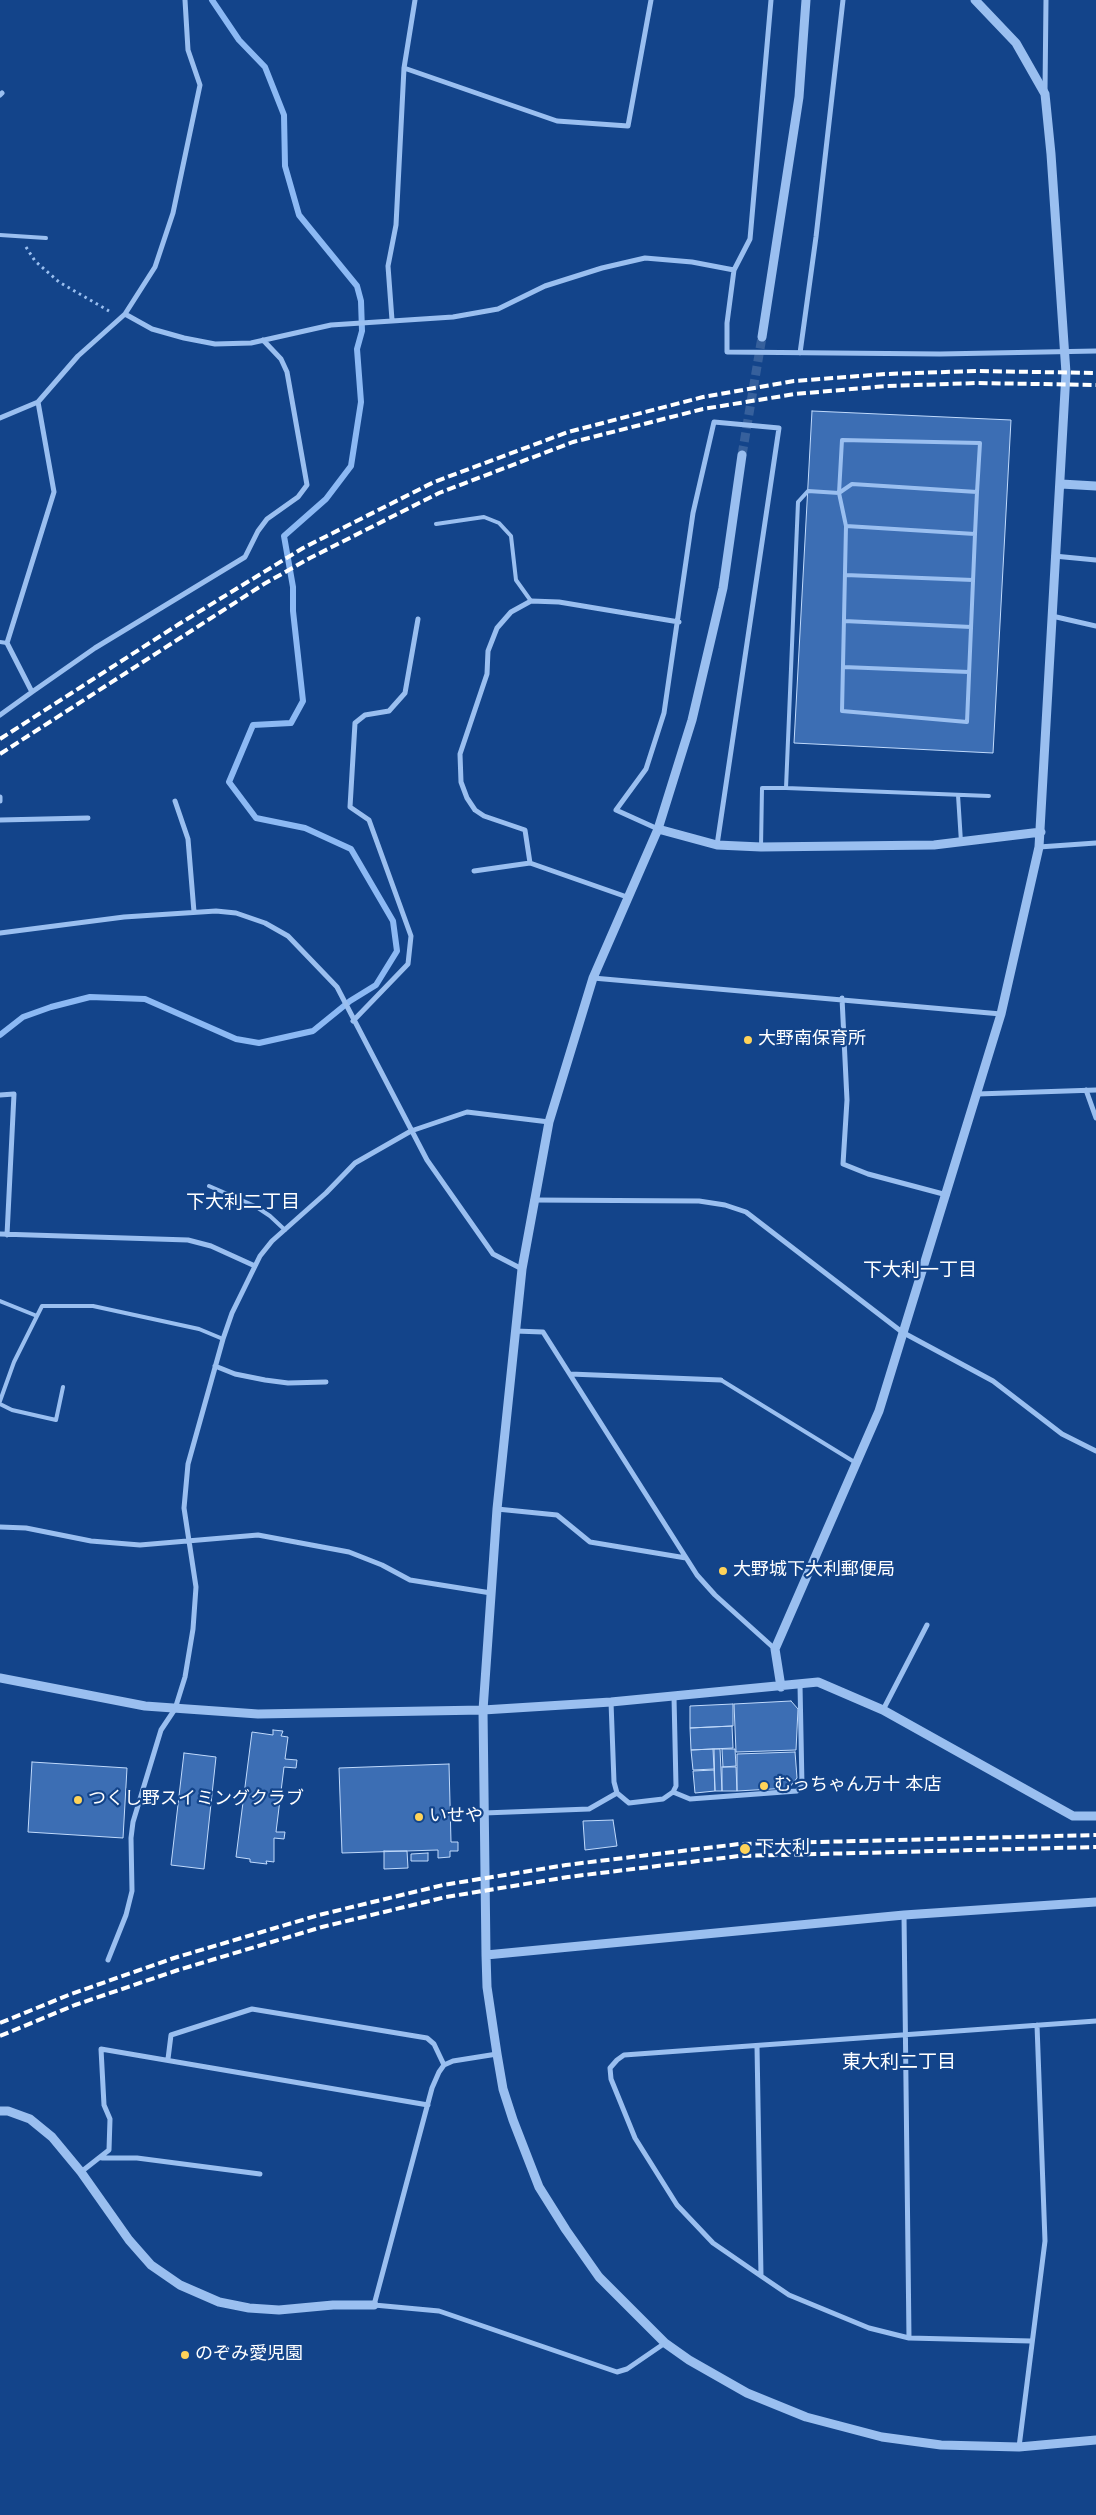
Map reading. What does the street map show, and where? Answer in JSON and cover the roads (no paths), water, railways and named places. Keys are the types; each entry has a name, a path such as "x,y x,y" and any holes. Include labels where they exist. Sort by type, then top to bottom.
{"street":[{"path":"0,418 38,402 78,356 123,316 155,267 173,213 200,84 188,50 186,0"},
{"path":"392,320 388,266 396,225 404,68 415,0"},
{"path":"404,68 557,121 628,126 650,0"},
{"path":"771,0 750,239 734,270 727,323 727,352 940,354 1065,350 1096,351"},
{"path":"762,337 799,97 806,0"},
{"path":"800,353 816,237 843,0"},
{"path":"975,0 1016,42 1045,94"},
{"path":"781,1687 775,1649 879,1411 902,1332 947,1195 1001,1014 1039,847 1054,556 1061,484 1065,350 1045,94 1046,0"},
{"path":"123,316 152,329 184,338 215,344 250,343 331,324 453,317 498,309 545,286 602,268 645,258 692,262 734,270"},
{"path":"0,715 95,648 245,556 258,531 267,519 298,497 307,485 287,372 281,359 263,340"},
{"path":"32,692 7,642 54,492 38,402"},
{"path":"717,845 779,428 714,422 693,513 679,622 664,713 646,769 616,810 658,829 717,845 761,848 854,848 962,842 1040,832"},
{"path":"742,455 723,588 692,720 658,829 593,978 548,1122 532,1200 522,1268 497,1509 490,1592 484,1710 487,1988 503,2089 539,2187 599,2277 665,2343 747,2394 806,2417 882,2437 941,2445 1018,2447 1096,2440"},
{"path":"1061,484 1096,486"},
{"path":"1054,556 1096,560"},
{"path":"530,863 525,830 484,816 475,810 467,798 461,782 460,754 487,674 488,652 497,628 511,612 531,601 560,602 679,622"},
{"path":"1052,616 1096,626"},
{"path":"353,1021 408,964 412,936 368,820 350,807 355,723 365,715 389,711 405,694 418,619"},
{"path":"0,796 0,801"},
{"path":"175,801 188,839 194,912"},
{"path":"0,820 88,818"},
{"path":"1039,847 1096,843"},
{"path":"474,871 530,863 627,897"},
{"path":"0,933 124,917 216,911 236,913 265,923 288,936 337,987 426,1160 493,1254 522,1268"},
{"path":"593,978 842,998 1001,1014"},
{"path":"842,998 847,1100 843,1164 868,1174 947,1195"},
{"path":"1086,1090 1096,1118"},
{"path":"977,1094 1096,1090"},
{"path":"0,1094 14,1094 7,1234"},
{"path":"108,1960 126,1915 132,1891 131,1838 133,1822 162,1730 175,1709 185,1677 193,1629 196,1587 184,1508 188,1464 223,1338 232,1313 255,1266 272,1241 355,1163 411,1131 467,1112 548,1122"},
{"path":"532,1200 700,1200 746,1212 902,1332 994,1381 1062,1434 1096,1451"},
{"path":"0,1234 188,1240 211,1246 255,1266"},
{"path":"515,1331 543,1332 686,1558 714,1595 775,1649"},
{"path":"214,1366 235,1374 265,1380 288,1383 326,1382"},
{"path":"570,1374 721,1380"},
{"path":"497,1509 557,1515 590,1542 686,1558"},
{"path":"0,1527 26,1528 92,1541 140,1545 189,1543 258,1535 349,1552 382,1565 410,1580 490,1592"},
{"path":"884,1710 927,1624"},
{"path":"0,1678 145,1706 258,1714 484,1710 611,1702 818,1682 884,1710 1073,1816 1096,1816"},
{"path":"673,1792 690,1799 797,1791 802,1786 800,1684"},
{"path":"611,1702 614,1782 617,1793 629,1803 663,1799 673,1792 678,1776 674,1696"},
{"path":"484,1813 589,1808 617,1793"},
{"path":"486,1955 904,1915 1096,1902"},
{"path":"904,1915 908,2338"},
{"path":"168,2059 171,2035 252,2009 427,2038 434,2044 444,2065"},
{"path":"1031,2341 908,2338 869,2328 789,2294 760,2276 713,2243 677,2205 635,2138 610,2072 612,2065 624,2055 1096,2021"},
{"path":"1018,2447 1044,2241 1037,2025"},
{"path":"757,2046 760,2276"},
{"path":"82,2172 102,2158 109,2150 110,2119 104,2105 101,2049 428,2105"},
{"path":"374,2305 432,2088 444,2065 453,2061 497,2054"},
{"path":"0,2111 8,2111 30,2119 52,2137 82,2172 129,2240 151,2265 180,2285 219,2302 249,2308 279,2310 333,2305 374,2305 439,2311 617,2372 627,2369 665,2343"},
{"path":"102,2158 137,2158 260,2174"}],"lane":[{"path":"0,235 46,238"},
{"path":"842,440 980,442 967,722 842,711 846,526 839,493 842,440"},
{"path":"786,788 798,502 808,492 839,493 852,484 977,492"},
{"path":"436,524 484,517 500,523 511,536 516,580 531,601"},
{"path":"846,526 975,534"},
{"path":"845,575 973,580"},
{"path":"844,621 971,627"},
{"path":"0,642 7,642"},
{"path":"843,667 969,672"},
{"path":"761,848 762,788 989,796"},
{"path":"958,795 962,842"},
{"path":"209,1186 255,1206 270,1216 285,1230"},
{"path":"0,1300 37,1316"},
{"path":"63,1387 56,1420 12,1410 0,1403 14,1362 42,1306 93,1306 199,1329 223,1338"},
{"path":"721,1380 856,1463"}],"waterway":[{"path":"0,1035 23,1017 51,1007 90,997 145,999 236,1039 259,1043 313,1031 350,1001 376,985 397,951 393,921 351,849 305,828 256,818 229,782 253,725 291,723 303,701 293,611 293,587 284,536 326,499 351,466 361,402 357,349 362,331 361,301 357,286 299,215 285,166 284,115 265,67 239,40 212,0"}],"tunnel":[{"path":"742,455 762,337"}],"railway":[{"path":"0,739 179,624 303,548 434,482 568,432 703,397 794,381 886,374 976,371 1096,373"},
{"path":"0,754 264,584 310,558 439,493 573,442 703,409 795,394 887,386 977,383 1096,385"},
{"path":"0,2023 71,1994 174,1958 319,1915 443,1885 566,1865 739,1844 1096,1835"},
{"path":"0,2036 75,2005 178,1970 322,1927 446,1897 568,1877 739,1856 1096,1847"}],"place":[{"name":"大野南保育所","path":"748,1040"},
{"name":"大野城下大利郵便局","path":"723,1571"},
{"name":"むっちゃん万十 本店","path":"764,1786"},
{"name":"つくし野スイミングクラブ","path":"78,1800"},
{"name":"いせや","path":"419,1817"},
{"name":"下大利","path":"745,1849"},
{"name":"のぞみ愛児園","path":"185,2355"}],"district":[{"name":"下大利二丁目","path":"243,1203"},
{"name":"下大利一丁目","path":"920,1271"},
{"name":"東大利二丁目","path":"899,2063"}]}
